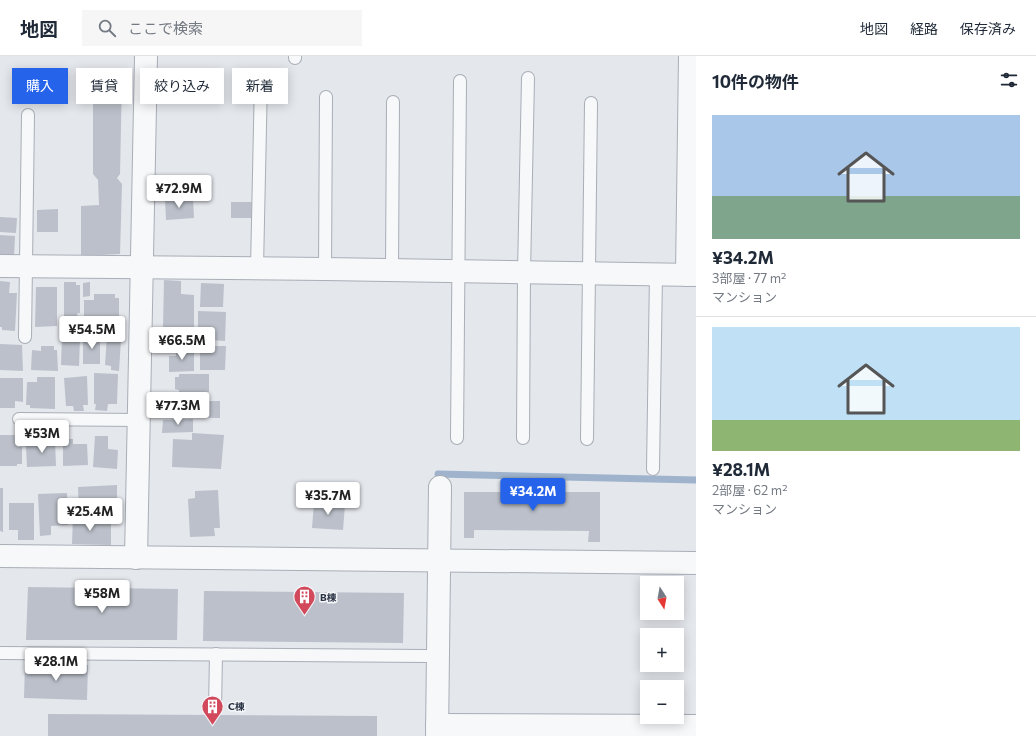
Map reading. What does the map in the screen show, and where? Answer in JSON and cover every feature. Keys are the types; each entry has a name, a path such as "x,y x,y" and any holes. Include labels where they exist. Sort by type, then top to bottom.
{"street":[{"path":"136,558 146,56"},
{"path":"0,266 257,268 692,275 690,56"},
{"path":"440,487 437,730 696,726"},
{"path":"0,556 696,563"}],"lane":[{"path":"523,438 524,272 528,78"},
{"path":"457,438 460,80"},
{"path":"325,269 326,96"},
{"path":"392,270 393,102"},
{"path":"587,439 588,273 592,103"},
{"path":"257,268 260,104"},
{"path":"25,337 28,115"},
{"path":"653,469 656,274"},
{"path":"19,419 138,420"},
{"path":"0,653 427,656"},
{"path":"215,709 216,654"}],"building":[{"path":"93,104 121,104 120,174 117,178 122,184 120,254 81,256 81,206 99,205 98,180 93,174"},
{"path":"193,198 194,218 166,220 165,199"},
{"path":"231,202 252,202 252,218 231,218"},
{"path":"58,209 58,232 37,232 37,210"},
{"path":"0,217 17,218 16,233 0,232"},
{"path":"0,235 15,236 14,257 0,255"},
{"path":"164,280 181,281 181,294 194,295 194,327 163,327"},
{"path":"0,281 10,282 9,293 17,293 15,331 2,330 2,327 0,327"},
{"path":"64,282 76,282 76,285 80,285 80,313 77,313 78,317 64,317"},
{"path":"90,282 90,296 83,297 83,283"},
{"path":"201,283 224,284 223,307 200,307"},
{"path":"36,287 57,287 57,326 35,327"},
{"path":"94,294 115,294 115,298 119,298 119,318 84,317 84,300 94,300"},
{"path":"198,311 226,312 225,341 211,340 212,331 198,331"},
{"path":"62,334 75,334 75,337 80,338 79,366 61,365"},
{"path":"107,335 118,336 118,340 121,340 119,371 111,370 111,366 105,365"},
{"path":"83,336 100,336 100,364 83,364"},
{"path":"0,344 22,345 23,371 0,370"},
{"path":"41,346 54,346 54,350 57,350 58,371 31,370 32,350 41,351"},
{"path":"200,346 226,346 225,370 200,370"},
{"path":"176,349 194,350 194,371 169,372 169,356 176,356"},
{"path":"94,373 118,374 117,404 108,404 107,411 95,410"},
{"path":"179,374 209,374 209,392 179,392 179,390 175,389 175,377 179,377"},
{"path":"87,376 88,405 83,405 84,411 74,411 73,406 66,406 64,378"},
{"path":"37,377 55,377 55,409 30,408 30,405 26,405 27,382 37,382"},
{"path":"0,378 23,378 23,402 15,401 15,408 0,408"},
{"path":"166,401 220,401 220,418 166,417"},
{"path":"193,419 193,432 162,433 163,420"},
{"path":"192,433 224,435 221,469 172,467 173,439 192,440"},
{"path":"0,435 17,435 17,447 22,447 22,464 17,464 17,466 0,466"},
{"path":"95,436 108,436 108,449 118,450 117,469 93,467"},
{"path":"63,439 73,439 73,444 87,444 88,465 63,466"},
{"path":"55,440 56,466 27,467 26,446 34,446 34,441"},
{"path":"117,485 117,506 110,506 110,509 79,511 78,487"},
{"path":"0,488 3,488 3,532 0,531"},
{"path":"218,490 220,528 214,528 215,536 190,537 188,499 195,498 195,491"},
{"path":"464,492 600,492 600,542 588,542 589,531 474,530 474,538 464,538"},
{"path":"67,493 68,525 51,526 51,535 40,536 38,494"},
{"path":"9,503 34,503 34,540 18,540 18,530 9,530"},
{"path":"314,503 345,505 343,530 312,528"},
{"path":"73,515 88,515 88,522 111,523 111,545 72,544"},
{"path":"28,587 178,589 177,640 26,640"},
{"name":"B棟","path":"204,591 404,593 403,643 203,641"},
{"path":"25,663 88,665 87,700 24,698"},
{"name":"C棟","path":"48,714 377,716 377,736 48,736"}],"waterway":[{"path":"438,474 696,480"}],"place":[{"name":"B棟","path":"304,616"},
{"name":"C棟","path":"212,726"}]}
